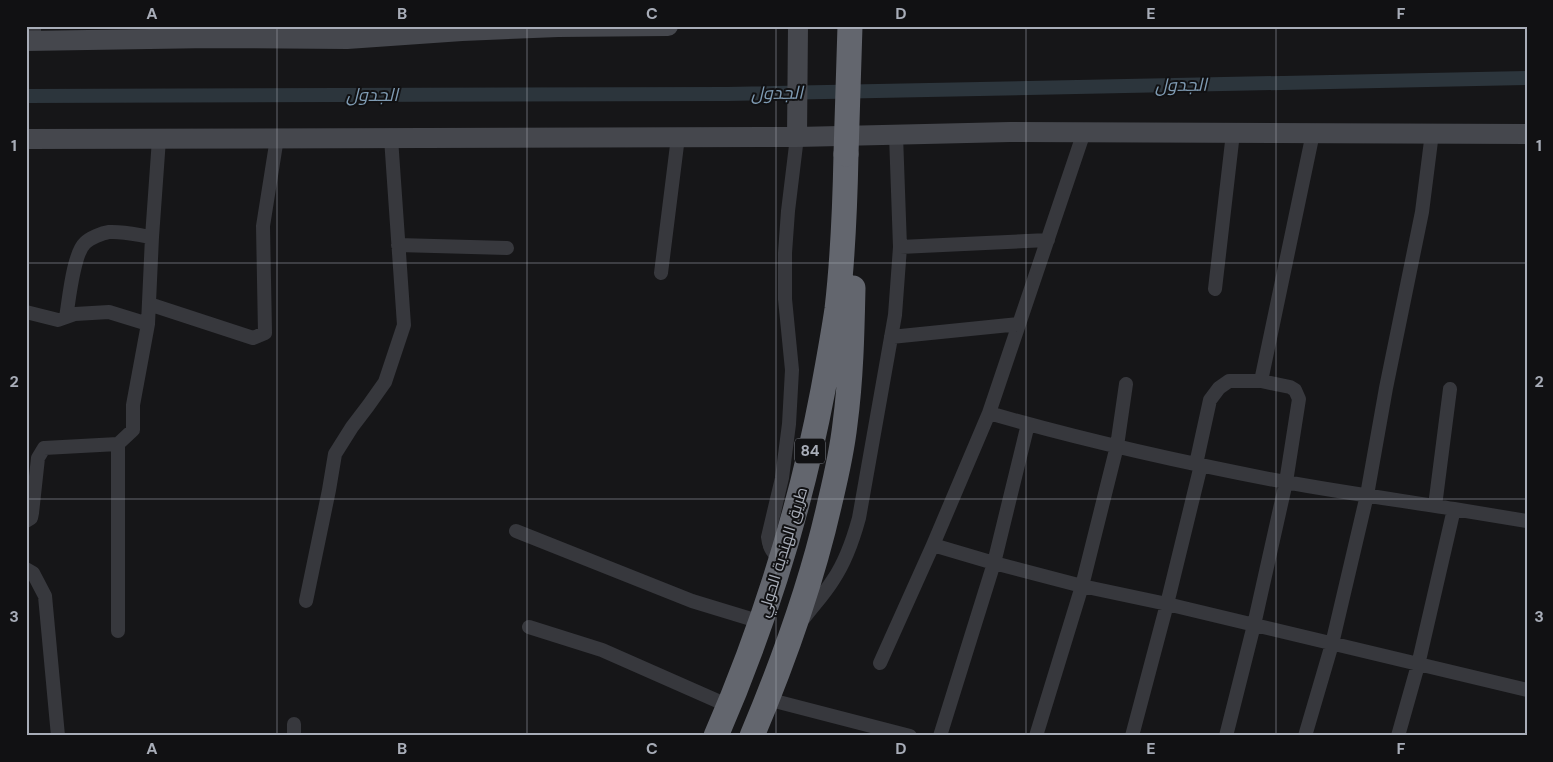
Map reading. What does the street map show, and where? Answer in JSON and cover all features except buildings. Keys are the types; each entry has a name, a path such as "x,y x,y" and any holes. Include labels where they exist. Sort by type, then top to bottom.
{"highway":[{"name":"84","path":"850,26 850,154"},
{"name":"84","path":"850,154 855,26"},
{"name":"طريق الهندية الحولي","path":"716,736 761,622 783,559 808,459 819,411 837,310 850,154"},
{"name":"طريق الهندية الحولي","path":"752,736 794,630 813,570 837,472 845,426 854,282 850,154"}],"main road":[{"path":"31,36 211,32 348,33 462,28 668,26"},
{"path":"797,137 798,26"},
{"path":"26,139 797,137 1010,132 1527,134"}],"street":[{"path":"880,663 989,413 1084,132"},
{"path":"1215,289 1233,133"},
{"path":"1261,381 1313,133"},
{"path":"1306,736 1332,644 1367,495 1386,388 1422,212 1432,133"},
{"path":"794,630 832,582 841,567 854,535 895,315 900,247 896,135"},
{"path":"661,274 678,137"},
{"path":"783,559 773,552 769,545 768,537 782,478 789,424 792,370 786,306 785,253 797,137"},
{"path":"149,304 253,338 266,333 263,226 277,138"},
{"path":"306,601 335,454 384,382 404,325 391,138"},
{"path":"26,521 31,518 38,458 44,448 118,444 133,430 133,405 148,324 159,139"},
{"path":"66,317 77,259 85,243 102,234 111,232 152,237"},
{"path":"900,247 1048,240"},
{"path":"398,245 508,248"},
{"path":"26,312 58,320 75,314 109,312 148,324"},
{"path":"891,336 1019,324"},
{"path":"1132,736 1167,604 1210,400 1219,388 1229,381 1261,381 1290,387 1298,394 1299,399 1286,482 1254,626 1226,736"},
{"path":"1036,736 1082,586 1117,446 1126,384"},
{"path":"1435,506 1450,389"},
{"path":"989,413 1117,446 1286,482 1527,521"},
{"path":"940,736 994,563 1028,424"},
{"path":"118,444 118,631"},
{"path":"1398,736 1418,665 1454,510"},
{"path":"516,532 692,601 761,622"},
{"path":"933,545 1082,586 1167,604 1527,690"},
{"path":"26,569 33,573 45,596 54,732"},
{"path":"528,627 602,650 729,706"},
{"path":"767,699 910,736"}],"waterway":[{"name":"الجدول","path":"26,96 727,94 1527,78"}]}
